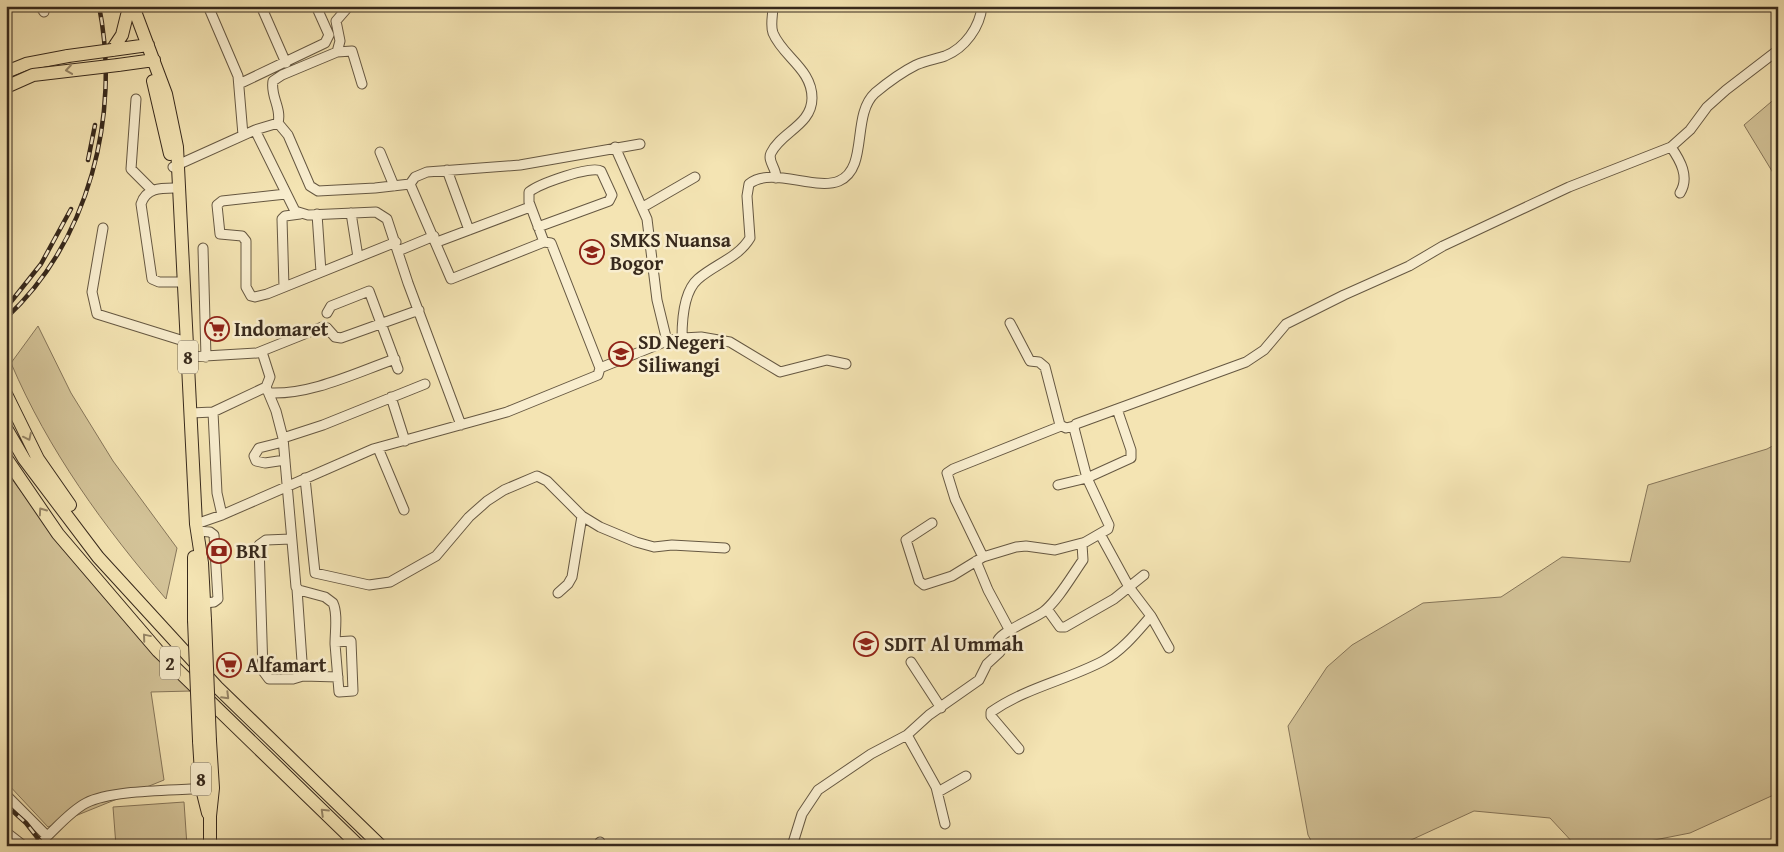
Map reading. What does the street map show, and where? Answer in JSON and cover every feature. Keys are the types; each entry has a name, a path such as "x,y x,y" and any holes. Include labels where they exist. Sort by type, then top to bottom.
{"highway":[{"name":"8","path":"128,9 173,120 188,342 197,531 205,603 200,620"},
{"path":"112,50 122,35 128,9"},
{"path":"6,72 26,64 144,46"},
{"name":"8","path":"150,61 153,82 176,169"},
{"path":"6,86 33,75 150,61"},
{"path":"124,64 153,82"},
{"path":"6,394 38,459 96,543 98,557"},
{"name":"2","path":"6,428 24,460 98,557 217,687 380,845"},
{"name":"2","path":"6,458 58,534 158,651 359,846"},
{"name":"8","path":"197,531 194,567 200,620 210,846"}],"street":[{"path":"208,6 238,76 238,102 243,135"},
{"path":"261,6 286,63"},
{"path":"239,84 326,43 329,35 316,6"},
{"path":"336,53 340,41 336,21 349,6"},
{"path":"773,6 772,32 803,72 809,84 812,98 811,106 801,123 771,153 770,160 776,173 776,178"},
{"path":"682,338 683,312 695,282 734,256 750,238 747,196 749,184 755,181 776,178 832,183 845,178 854,165 863,113 869,100 912,67 946,55 961,45 975,29 982,6"},
{"path":"326,43 336,53"},
{"path":"1010,631 988,590 980,559 955,499 947,473 1061,426 1066,428 1074,426 1246,362 1264,350 1284,326 1344,294 1409,266 1443,246 1569,188 1671,146 1690,130 1707,106 1778,50"},
{"path":"278,123 281,114 272,87 273,81 282,75 336,53 352,51 362,84"},
{"path":"136,99 131,169 152,190"},
{"path":"176,169 243,135 278,123"},
{"path":"278,123 288,135 310,186 318,191 410,184"},
{"path":"255,130 294,210 300,214"},
{"path":"410,184 414,177 422,173 520,165 640,144"},
{"path":"1671,146 1684,174 1683,188 1680,193"},
{"path":"615,147 643,207 651,234 657,300 667,341"},
{"path":"380,152 394,186"},
{"path":"538,227 606,203 612,196 601,171 591,169 535,188 528,195 530,207 538,227 544,242"},
{"path":"447,170 469,230"},
{"path":"643,207 695,177"},
{"path":"197,531 222,515 378,448 507,412 598,375 600,368 552,245 544,242 451,279 410,184"},
{"path":"177,188 152,190 143,197 141,204 151,275 154,281 184,282"},
{"path":"286,194 219,202 216,211 220,234 239,236 246,241 246,287 249,294 258,297 358,258 469,230 530,207"},
{"path":"351,213 358,258"},
{"path":"284,287 282,220 285,216 300,214 380,213 389,224 462,425"},
{"path":"317,214 322,272"},
{"path":"103,228 92,292 97,314 188,342"},
{"path":"203,248 206,357"},
{"path":"327,313 331,306 367,290 371,293 398,369"},
{"path":"188,357 262,352 322,327 327,328 335,338 339,339 419,310"},
{"path":"1010,323 1030,361 1039,362 1045,367 1061,426"},
{"path":"600,368 667,341 701,337 730,342 780,372 787,372 813,362 827,360 846,364"},
{"path":"262,352 270,377 267,390 283,440 303,676"},
{"path":"190,413 213,412 267,390 287,394 303,390 395,359"},
{"path":"285,460 262,463 256,460 254,456 259,448 323,425 425,384"},
{"path":"392,397 405,441"},
{"path":"1058,485 1087,478 1131,458 1131,450 1117,409"},
{"path":"213,412 216,493 222,515"},
{"path":"932,523 906,540 922,584 927,585 952,576 980,559 1021,546 1055,550 1082,543 1107,530 1109,525 1087,478 1074,426"},
{"path":"378,448 404,510"},
{"path":"305,478 315,573 360,584 375,585 390,582 432,558 487,501 504,490 537,476 547,481 582,516 600,527 646,546 689,545 725,548"},
{"path":"558,593 568,584 572,577 582,516"},
{"path":"197,531 210,532 214,535 218,599 214,602 205,603"},
{"path":"1100,534 1129,587 1151,616 1169,648"},
{"path":"291,539 266,540 259,545 263,671 269,679 293,679 303,676 338,677"},
{"path":"792,846 802,814 818,790 871,754 907,735 980,680 987,664 1000,652 998,638 1047,609 1083,560 1082,543"},
{"path":"1047,609 1060,627 1065,627 1109,602 1144,575"},
{"path":"297,589 325,598 333,603 339,692 357,691 351,641 336,642"},
{"path":"1020,749 991,716 991,712 1034,690 1106,660 1137,632 1151,616"},
{"path":"911,662 941,708"},
{"path":"907,735 938,792 945,824"},
{"path":"938,792 966,776"},
{"path":"36,846 79,808 93,800 168,789 207,788"},
{"path":"6,794 47,836"},
{"path":"6,832 24,846"}],"shaded area":[{"path":"1778,96 1778,181 1744,125"},
{"path":"38,326 71,393 113,461 177,548 166,599 99,516 79,487 42,426 26,395 11,363"},
{"path":"1778,443 1778,793 1690,833 1624,846 1576,846 1550,818 1474,811 1398,846 1314,846 1308,835 1288,726 1327,667 1352,645 1423,603 1501,597 1562,557 1630,562 1648,485 1767,449"},
{"path":"6,471 50,531 192,691 151,692 164,780 48,827 6,782"},
{"path":"184,802 187,846 116,846 113,807"}],"railway":[{"path":"6,318 35,287 59,252 78,214 92,174 101,132 105,90 105,48 99,6"},
{"path":"88,160 95,125"},
{"path":"6,308 41,264 71,209"},
{"path":"6,805 26,823 44,846"}],"place":[{"name":"SMKS Nuansa Bogor","path":"592,252"},
{"name":"Indomaret","path":"217,329"},
{"name":"SD Negeri Siliwangi","path":"621,354"},
{"name":"BRI","path":"219,551"},
{"name":"SDIT Al Ummah","path":"866,644"},
{"name":"Alfamart","path":"229,665"}]}
